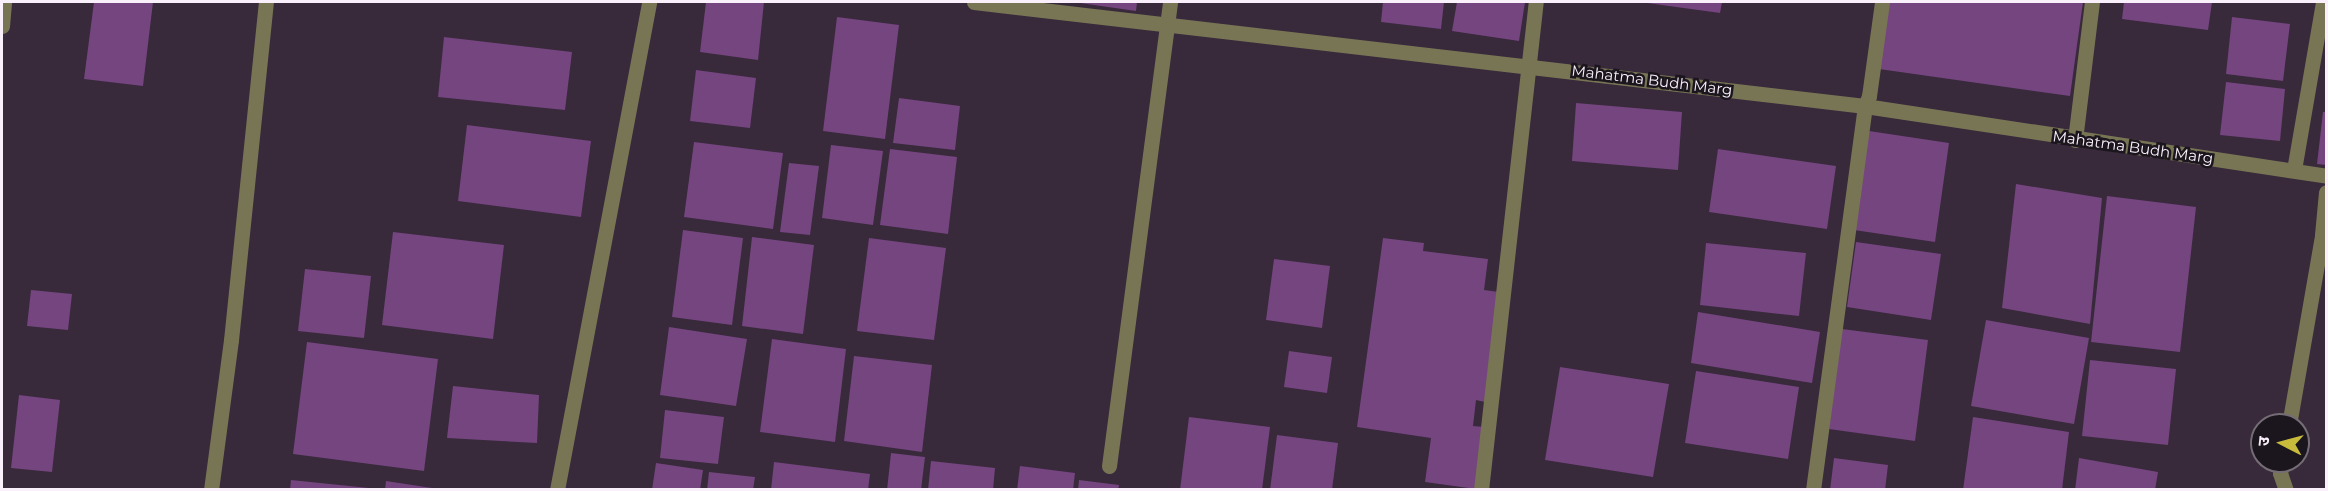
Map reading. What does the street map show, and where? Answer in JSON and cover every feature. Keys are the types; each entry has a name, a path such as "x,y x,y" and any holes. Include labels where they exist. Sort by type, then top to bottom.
{"street":[{"path":"2,26 4,2"},
{"path":"211,489 231,340 266,2"},
{"path":"557,489 649,2"},
{"name":"Mahatma Budh Marg","path":"974,2 1167,22 1865,106 2075,140 2326,176"},
{"path":"1109,466 1170,2"},
{"path":"1481,489 1536,2"},
{"path":"1813,489 1865,106 1869,96 1882,2"},
{"path":"2075,140 2092,2"},
{"path":"2294,170 2323,2"},
{"path":"2291,413 2322,235 2326,192"},
{"path":"2280,473 2286,489"}],"building":[{"path":"94,2 153,2 143,86 84,79"},
{"path":"706,2 764,2 758,60 700,52"},
{"path":"1073,2 1137,2 1136,11"},
{"path":"1383,2 1444,2 1441,29 1381,22"},
{"path":"1457,2 1525,2 1519,41 1452,31"},
{"path":"1640,2 1722,2 1720,13"},
{"path":"1888,2 2083,2 2070,96 1879,69"},
{"path":"2124,2 2212,2 2208,30 2122,19"},
{"path":"837,17 899,25 885,139 823,131"},
{"path":"2232,17 2290,24 2283,81 2226,74"},
{"path":"444,37 572,52 565,110 438,97"},
{"path":"696,70 756,78 750,128 690,121"},
{"path":"2226,82 2285,89 2280,141 2220,135"},
{"path":"899,98 960,106 955,150 893,143"},
{"path":"1576,103 1682,112 1678,170 1572,161"},
{"path":"2323,112 2326,112 2326,165 2317,164"},
{"path":"467,125 591,141 581,217 458,201"},
{"path":"1869,131 1949,143 1935,242 1854,230"},
{"path":"694,142 783,153 773,229 684,217"},
{"path":"831,145 883,151 873,225 822,218"},
{"path":"890,149 957,157 948,234 880,225"},
{"path":"1718,149 1836,166 1827,229 1709,212"},
{"path":"789,163 819,166 810,235 780,232"},
{"path":"2016,184 2102,198 2090,324 2002,308"},
{"path":"2107,196 2196,207 2180,352 2091,342"},
{"path":"683,230 743,238 732,325 672,317"},
{"path":"393,232 504,245 493,339 382,325"},
{"path":"752,237 814,245 803,334 742,326"},
{"path":"869,238 946,248 934,340 857,331"},
{"path":"1383,238 1424,243 1423,251 1488,259 1484,290 1499,292 1485,402 1476,400 1473,426 1484,427 1476,489 1425,482 1431,438 1357,427"},
{"path":"1856,242 1941,254 1931,320 1847,307"},
{"path":"1706,243 1806,253 1799,316 1700,305"},
{"path":"1274,259 1330,266 1322,328 1266,320"},
{"path":"305,269 371,276 364,338 298,331"},
{"path":"31,290 72,294 68,330 27,326"},
{"path":"1698,312 1820,332 1812,383 1691,363"},
{"path":"1986,320 2089,338 2074,424 1971,406"},
{"path":"669,327 747,339 736,406 660,395"},
{"path":"1842,329 1928,340 1915,441 1829,429"},
{"path":"772,339 846,349 835,442 760,432"},
{"path":"307,342 438,359 424,471 293,454"},
{"path":"1289,351 1332,357 1327,393 1284,387"},
{"path":"854,356 932,365 922,452 844,441"},
{"path":"2090,360 2176,369 2168,445 2082,436"},
{"path":"1560,367 1669,384 1653,477 1545,460"},
{"path":"1696,371 1799,387 1788,459 1685,443"},
{"path":"453,386 539,395 537,443 447,438"},
{"path":"19,395 60,400 52,472 11,468"},
{"path":"665,410 724,417 718,464 660,458"},
{"path":"1189,417 1270,427 1262,490 1180,490"},
{"path":"1973,417 2069,432 2062,490 1963,490"},
{"path":"1277,435 1338,443 1332,490 1270,490"},
{"path":"891,453 925,457 921,490 887,490"},
{"path":"1834,458 1888,465 1885,490 1830,490"},
{"path":"2079,458 2158,472 2155,490 2075,490"},
{"path":"931,461 995,468 993,490 928,490"},
{"path":"774,462 870,474 868,490 771,490"},
{"path":"656,463 703,470 700,490 652,490"},
{"path":"1020,466 1075,473 1073,490 1017,490"},
{"path":"709,472 755,477 753,490 707,490"},
{"path":"291,480 369,488 369,490 290,490"},
{"path":"1079,480 1119,485 1118,490 1078,490"},
{"path":"386,481 432,488 432,490 385,490"}]}
